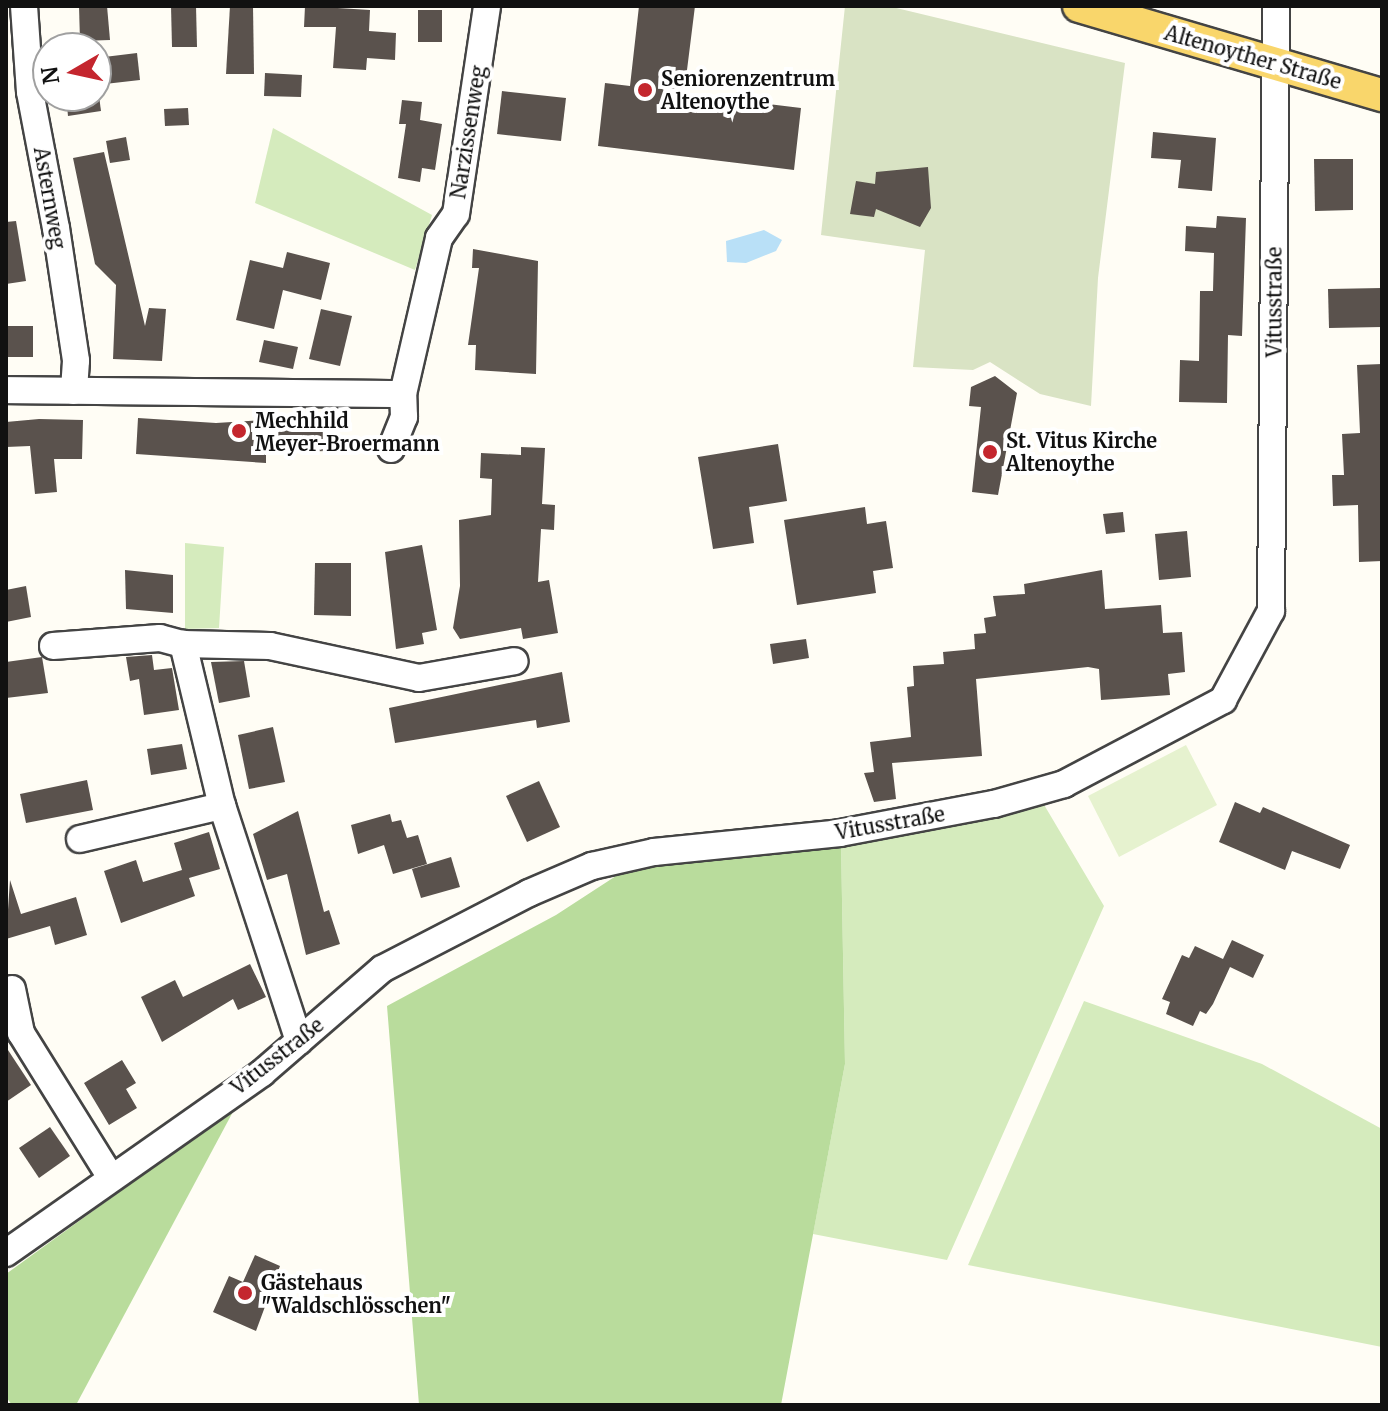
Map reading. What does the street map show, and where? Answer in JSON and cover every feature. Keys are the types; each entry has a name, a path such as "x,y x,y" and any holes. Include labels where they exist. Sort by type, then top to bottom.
{"main road":[{"name":"Altenoyther Straße","path":"1079,6 1382,95"}],"street":[{"name":"Asternweg","path":"24,6 30,92 56,228 76,361 74,391"},
{"name":"Narzissenweg","path":"391,449 404,417 403,394 439,238 456,214 487,6"},
{"name":"Vitusstraße","path":"6,1253 299,1041 382,969 592,866 654,852 840,833 994,804 1064,784 1223,700 1271,611 1276,6"},
{"path":"6,390 403,394"},
{"path":"53,646 160,638 183,644 270,646 419,678 515,661"},
{"path":"183,644 222,806 299,1041"},
{"path":"80,839 222,806"},
{"path":"12,989 21,1033 110,1176"}],"green space":[{"path":"845,6 888,6 1125,63 1098,278 1091,406 1040,394 990,362 973,370 913,367 925,250 821,235"},
{"path":"273,128 432,215 415,270 255,203"},
{"path":"185,543 224,547 219,628 185,629"},
{"path":"1186,745 1217,805 1119,857 1088,796"},
{"path":"1043,803 1104,906 947,1260 813,1234 845,1064 841,844"},
{"path":"841,844 845,1064 781,1405 419,1405 387,1006 556,915 639,861"},
{"path":"1084,1001 1262,1064 1382,1129 1382,1347 968,1265"},
{"path":"235,1108 76,1405 12,1405 6,1397 6,1274"}],"water":[{"path":"764,230 782,240 776,251 746,263 727,262 726,241"}],"building":[{"path":"79,6 107,6 109,32 80,32"},
{"path":"171,6 196,6 197,47 172,47"},
{"path":"230,6 253,6 254,74 226,74"},
{"path":"305,6 370,10 369,31 396,33 395,60 367,58 366,70 333,68 336,27 304,27"},
{"name":"Seniorenzentrum Altenoythe","path":"639,6 695,6 684,94 801,108 794,170 598,146 605,83 630,86"},
{"path":"418,10 442,10 442,42 418,42"},
{"path":"137,53 140,80 112,83 112,56"},
{"path":"265,73 302,75 301,97 264,96"},
{"path":"502,91 566,98 561,141 497,134"},
{"path":"402,100 422,102 420,120 442,124 435,170 422,168 420,182 398,178 406,124 399,124"},
{"path":"188,108 189,125 165,126 164,109"},
{"path":"68,112 94,112 68,116"},
{"path":"1153,132 1216,138 1212,191 1178,188 1181,160 1151,158"},
{"path":"126,137 130,160 110,163 106,141"},
{"path":"104,152 145,326 149,308 166,309 162,361 113,359 116,285 95,264 73,158"},
{"path":"1314,159 1353,159 1353,210 1315,211"},
{"path":"928,167 931,208 920,227 876,209 874,217 850,214 856,181 875,184 876,172"},
{"path":"1217,216 1246,218 1242,336 1228,335 1227,403 1179,402 1180,360 1199,361 1200,291 1213,291 1214,253 1185,251 1186,226 1216,228"},
{"path":"16,221 26,281 6,284 6,222"},
{"path":"473,249 538,261 536,374 475,370 476,345 468,345 479,268 472,268"},
{"path":"287,252 330,263 321,300 283,290 274,329 236,320 250,260 283,268"},
{"path":"1382,288 1382,327 1329,328 1328,289"},
{"path":"321,309 352,316 340,366 309,359"},
{"path":"6,326 33,326 33,357 6,357"},
{"path":"264,340 298,347 293,369 259,362"},
{"path":"1382,364 1382,561 1359,562 1358,505 1333,506 1332,475 1344,475 1342,434 1360,433 1357,365"},
{"name":"St. Vitus Kirche Altenoythe","path":"995,376 1017,393 998,495 972,492 981,407 969,406 971,387"},
{"path":"330,416 331,451 266,452 266,463 136,454 138,418 216,423"},
{"path":"83,420 82,459 54,459 57,492 35,494 30,446 6,447 6,422"},
{"path":"778,444 787,501 749,507 754,543 713,549 698,457"},
{"path":"521,447 545,448 542,504 555,505 554,530 541,529 538,582 549,580 558,633 523,639 521,628 460,639 453,628 460,586 459,520 491,515 492,479 480,478 481,453 521,455"},
{"path":"865,507 867,524 886,521 893,568 873,571 876,593 797,605 784,520"},
{"path":"1123,512 1125,532 1106,534 1103,514"},
{"path":"1187,531 1191,577 1159,580 1155,534"},
{"path":"422,545 437,630 422,633 424,644 396,649 385,552"},
{"path":"315,563 351,563 351,616 314,615"},
{"path":"125,570 173,575 173,613 126,609"},
{"path":"1102,570 1105,609 1161,605 1163,633 1182,632 1185,672 1168,674 1170,695 1101,700 1099,669 1088,667 976,679 982,756 892,763 896,799 874,802 864,773 874,772 870,742 911,737 907,687 914,686 913,666 944,664 943,652 975,649 974,634 986,633 984,618 996,616 993,596 1025,594 1024,584"},
{"path":"26,586 31,617 6,622 6,590"},
{"path":"806,639 809,658 773,664 770,644"},
{"path":"152,655 154,670 172,668 179,710 144,715 139,679 130,681 126,657"},
{"path":"42,657 48,693 6,698 6,662"},
{"path":"244,661 250,697 219,703 211,662"},
{"path":"562,672 570,722 537,728 536,720 395,743 389,708"},
{"path":"273,727 285,782 249,789 238,735"},
{"path":"182,744 187,769 151,775 147,749"},
{"path":"87,780 93,810 26,823 20,794"},
{"path":"539,781 560,827 527,842 506,796"},
{"path":"1235,802 1260,813 1263,807 1350,845 1340,869 1292,851 1285,870 1219,842"},
{"path":"298,811 324,912 329,910 340,944 306,955 287,874 267,880 253,834"},
{"path":"390,814 392,822 401,820 407,838 418,835 427,864 393,874 384,845 358,854 351,825"},
{"path":"209,832 220,869 189,878 195,896 121,923 104,871 136,860 143,882 182,870 174,843"},
{"path":"451,857 460,887 421,898 412,869"},
{"path":"10,880 21,914 76,897 87,935 55,945 50,926 6,939"},
{"path":"1232,940 1264,955 1253,978 1230,967 1213,1004 1206,1014 1200,1011 1193,1026 1166,1014 1170,1002 1162,999 1182,955 1189,958 1195,946 1223,959"},
{"path":"250,964 266,997 238,1010 233,999 162,1042 141,997 175,980 183,997"},
{"path":"6,1047 31,1085 6,1102"},
{"path":"122,1060 136,1083 126,1089 137,1108 109,1125 84,1083"},
{"path":"50,1127 70,1156 39,1178 19,1148"},
{"name":"Gästehaus \"Waldschlösschen\"","path":"255,1255 280,1266 256,1331 213,1312 229,1276 243,1282"}],"place":[{"name":"Seniorenzentrum Altenoythe","path":"645,90"},
{"name":"Mechhild Meyer-Broermann","path":"239,431"},
{"name":"St. Vitus Kirche Altenoythe","path":"990,452"},
{"name":"Gästehaus \"Waldschlösschen\"","path":"245,1293"}]}
